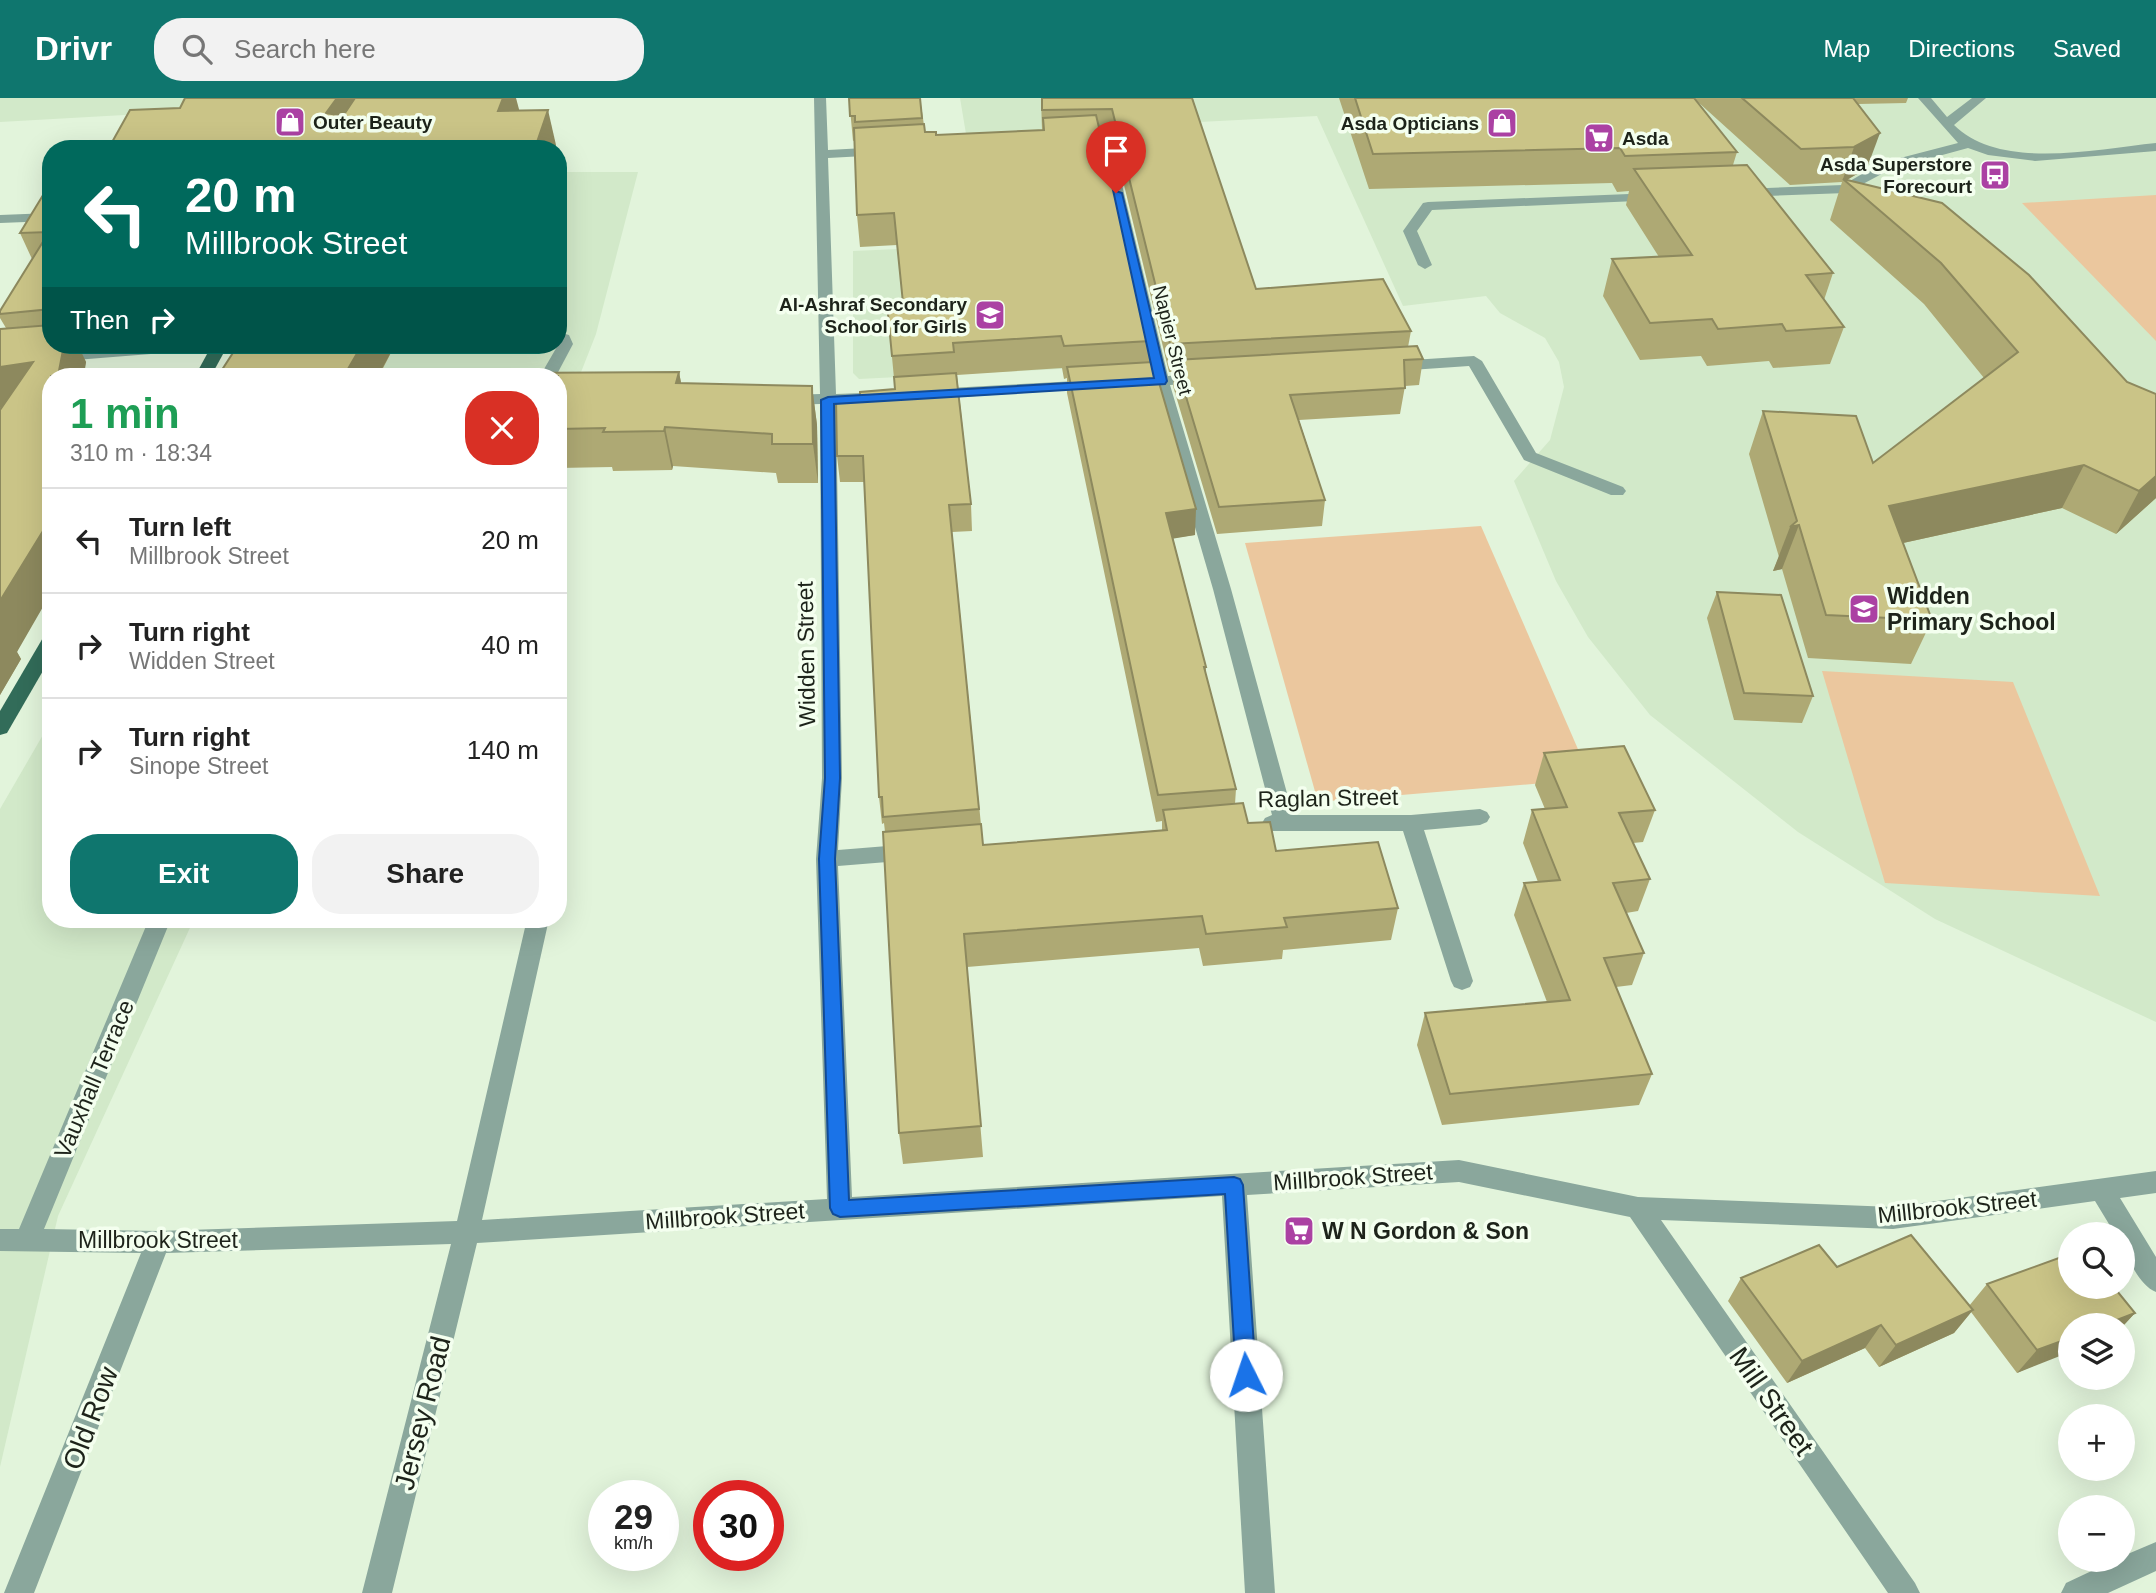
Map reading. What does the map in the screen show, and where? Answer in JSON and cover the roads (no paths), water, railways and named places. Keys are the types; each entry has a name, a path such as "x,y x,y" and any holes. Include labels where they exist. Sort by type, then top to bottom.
{"main road":[{"path":"3,717 42,654"}],"street":[{"name":"Widden Street","path":"820,98 828,400 832,778 827,859 840,1208"},
{"path":"1924,98 1946,124 1969,144 2004,153 2048,156 2156,147"},
{"path":"1946,124 1980,98"},
{"name":"Napier Street","path":"1063,141 1104,139 1161,381 1222,589 1284,822"},
{"path":"1721,194 1846,189 1886,166 1969,144"},
{"path":"822,154 901,150"},
{"path":"1425,265 1410,231 1428,206 1665,196"},
{"path":"0,219 42,217"},
{"path":"0,361 88,354"},
{"path":"1381,366 1474,361 1530,456 1617,491"},
{"path":"775,400 828,400 1216,377"},
{"name":"Raglan Street","path":"1256,824 1411,822 1480,817"},
{"name":"Raglan Street","path":"1411,822 1462,981"},
{"path":"827,859 938,850"},
{"name":"Vauxhall Terrace","path":"27,1239 156,928"},
{"name":"Jersey Road","path":"377,1593 467,1232 536,928"},
{"name":"Millbrook Street","path":"0,1240 158,1242 467,1232 1459,1171 1638,1208 1893,1218 2156,1182"},
{"path":"1234,1185 1260,1593"},
{"path":"2102,1190 2156,1280"},
{"name":"Mill Street","path":"1638,1208 1905,1593"},
{"name":"Old Row","path":"19,1593 158,1242"},
{"path":"2076,1593 2156,1556"}],"place":[{"name":"Outer Beauty","path":"290,122"},
{"name":"Asda Opticians","path":"1502,123"},
{"name":"Asda","path":"1599,138"},
{"name":"Asda Superstore Forecourt","path":"1995,175"},
{"name":"Al-Ashraf Secondary School for Girls","path":"990,315"},
{"name":"Widden Primary School","path":"1864,609"},
{"name":"W N Gordon & Son","path":"1299,1231"}]}
